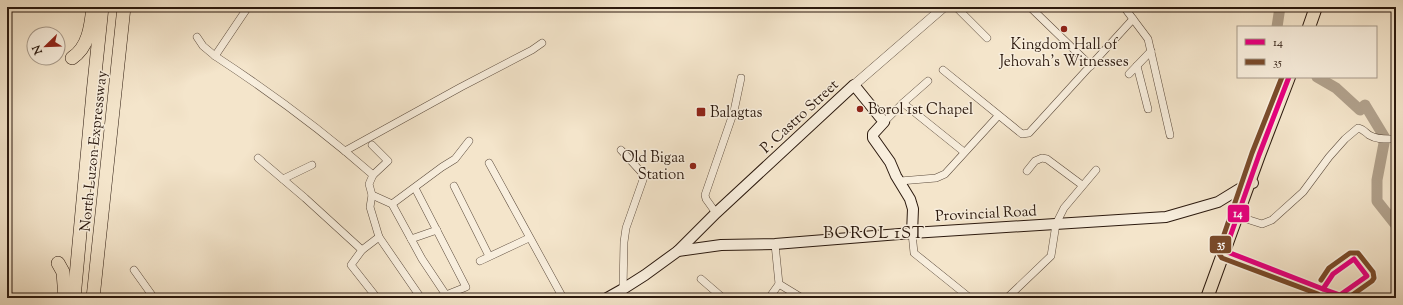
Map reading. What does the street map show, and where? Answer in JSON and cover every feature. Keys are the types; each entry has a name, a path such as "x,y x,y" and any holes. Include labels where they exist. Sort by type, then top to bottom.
{"highway":[{"path":"72,58 79,53 85,45 93,7"},
{"name":"North Luzon Expressway","path":"74,298 102,7"},
{"name":"North Luzon Expressway","path":"94,298 124,7"},
{"path":"1309,26 1316,7"},
{"path":"1315,26 1323,7"},
{"path":"1215,298 1240,217 1289,78"},
{"path":"1252,183 1295,78"},
{"path":"1207,298 1240,217"},
{"path":"58,263 63,272 65,298"}],"main road":[{"path":"854,85 884,122 873,134 873,138 890,162 896,176 910,199 912,209 912,233"},
{"name":"P. Castro Street","path":"678,251 716,213 854,85"},
{"name":"Provincial Road","path":"607,298 623,289 678,251 721,245 775,244 912,233 1166,218 1218,202 1252,183"}],"street":[{"path":"215,56 248,7"},
{"name":"P. Castro Street","path":"854,85 944,7"},
{"path":"956,7 987,38"},
{"path":"1124,7 1148,39 1170,135"},
{"path":"1032,9 1091,66"},
{"path":"943,70 1022,134 1028,133 1133,19"},
{"path":"197,38 203,46 215,56 298,113 373,175"},
{"path":"345,151 532,50 542,43"},
{"path":"1129,74 1151,51"},
{"path":"1137,66 1148,109"},
{"path":"716,213 706,199 705,195 734,111 741,78"},
{"path":"884,122 928,81"},
{"path":"904,102 964,152"},
{"path":"900,181 941,176 945,174 998,116"},
{"path":"1240,217 1262,224 1272,220 1303,192 1329,157 1345,139 1358,128 1376,138 1396,139"},
{"path":"392,204 442,167 450,163 469,141"},
{"path":"372,145 388,161 373,175 369,184 372,195 370,207 379,237 421,298"},
{"path":"621,150 644,177 626,228 624,242 623,289"},
{"path":"258,158 362,250"},
{"path":"1027,171 1036,161 1042,158 1047,159 1082,185"},
{"path":"489,163 563,298"},
{"path":"283,179 312,165"},
{"path":"1007,298 1051,256 1056,224 1064,208 1096,170"},
{"path":"454,186 489,256"},
{"path":"372,195 392,204 422,259 446,295 466,287 415,188"},
{"path":"412,239 437,230"},
{"path":"912,233 914,252 970,298"},
{"path":"378,298 351,265 362,250 379,237"},
{"path":"480,261 529,238"},
{"path":"769,298 779,284 775,244"},
{"path":"134,270 154,298"},
{"path":"701,279 723,298"},
{"path":"779,284 802,298"}],"waterway":[{"path":"1277,26 1280,7"},
{"path":"1319,78 1336,88 1360,110 1365,105 1385,138 1377,180 1377,201 1396,225"}],"transit line":[{"name":"35","path":"1282,78 1252,153 1218,252 1222,258 1318,294"},
{"name":"14","path":"1289,78 1259,155 1225,251 1323,289"},
{"name":"35","path":"1321,280 1329,268 1350,253 1358,253 1373,272 1374,278 1348,298"},
{"name":"14","path":"1354,259 1367,276 1340,295 1323,289 1333,274 1354,259"}],"place":[{"name":"Kingdom Hall of Jehovah's Witnesses","path":"1064,29"},
{"name":"Borol 1st Chapel","path":"860,109"},
{"name":"Balagtas","path":"701,112"},
{"name":"Old Bigaa Station","path":"693,166"}],"district":[{"name":"BOROL 1ST","path":"874,232"}]}
